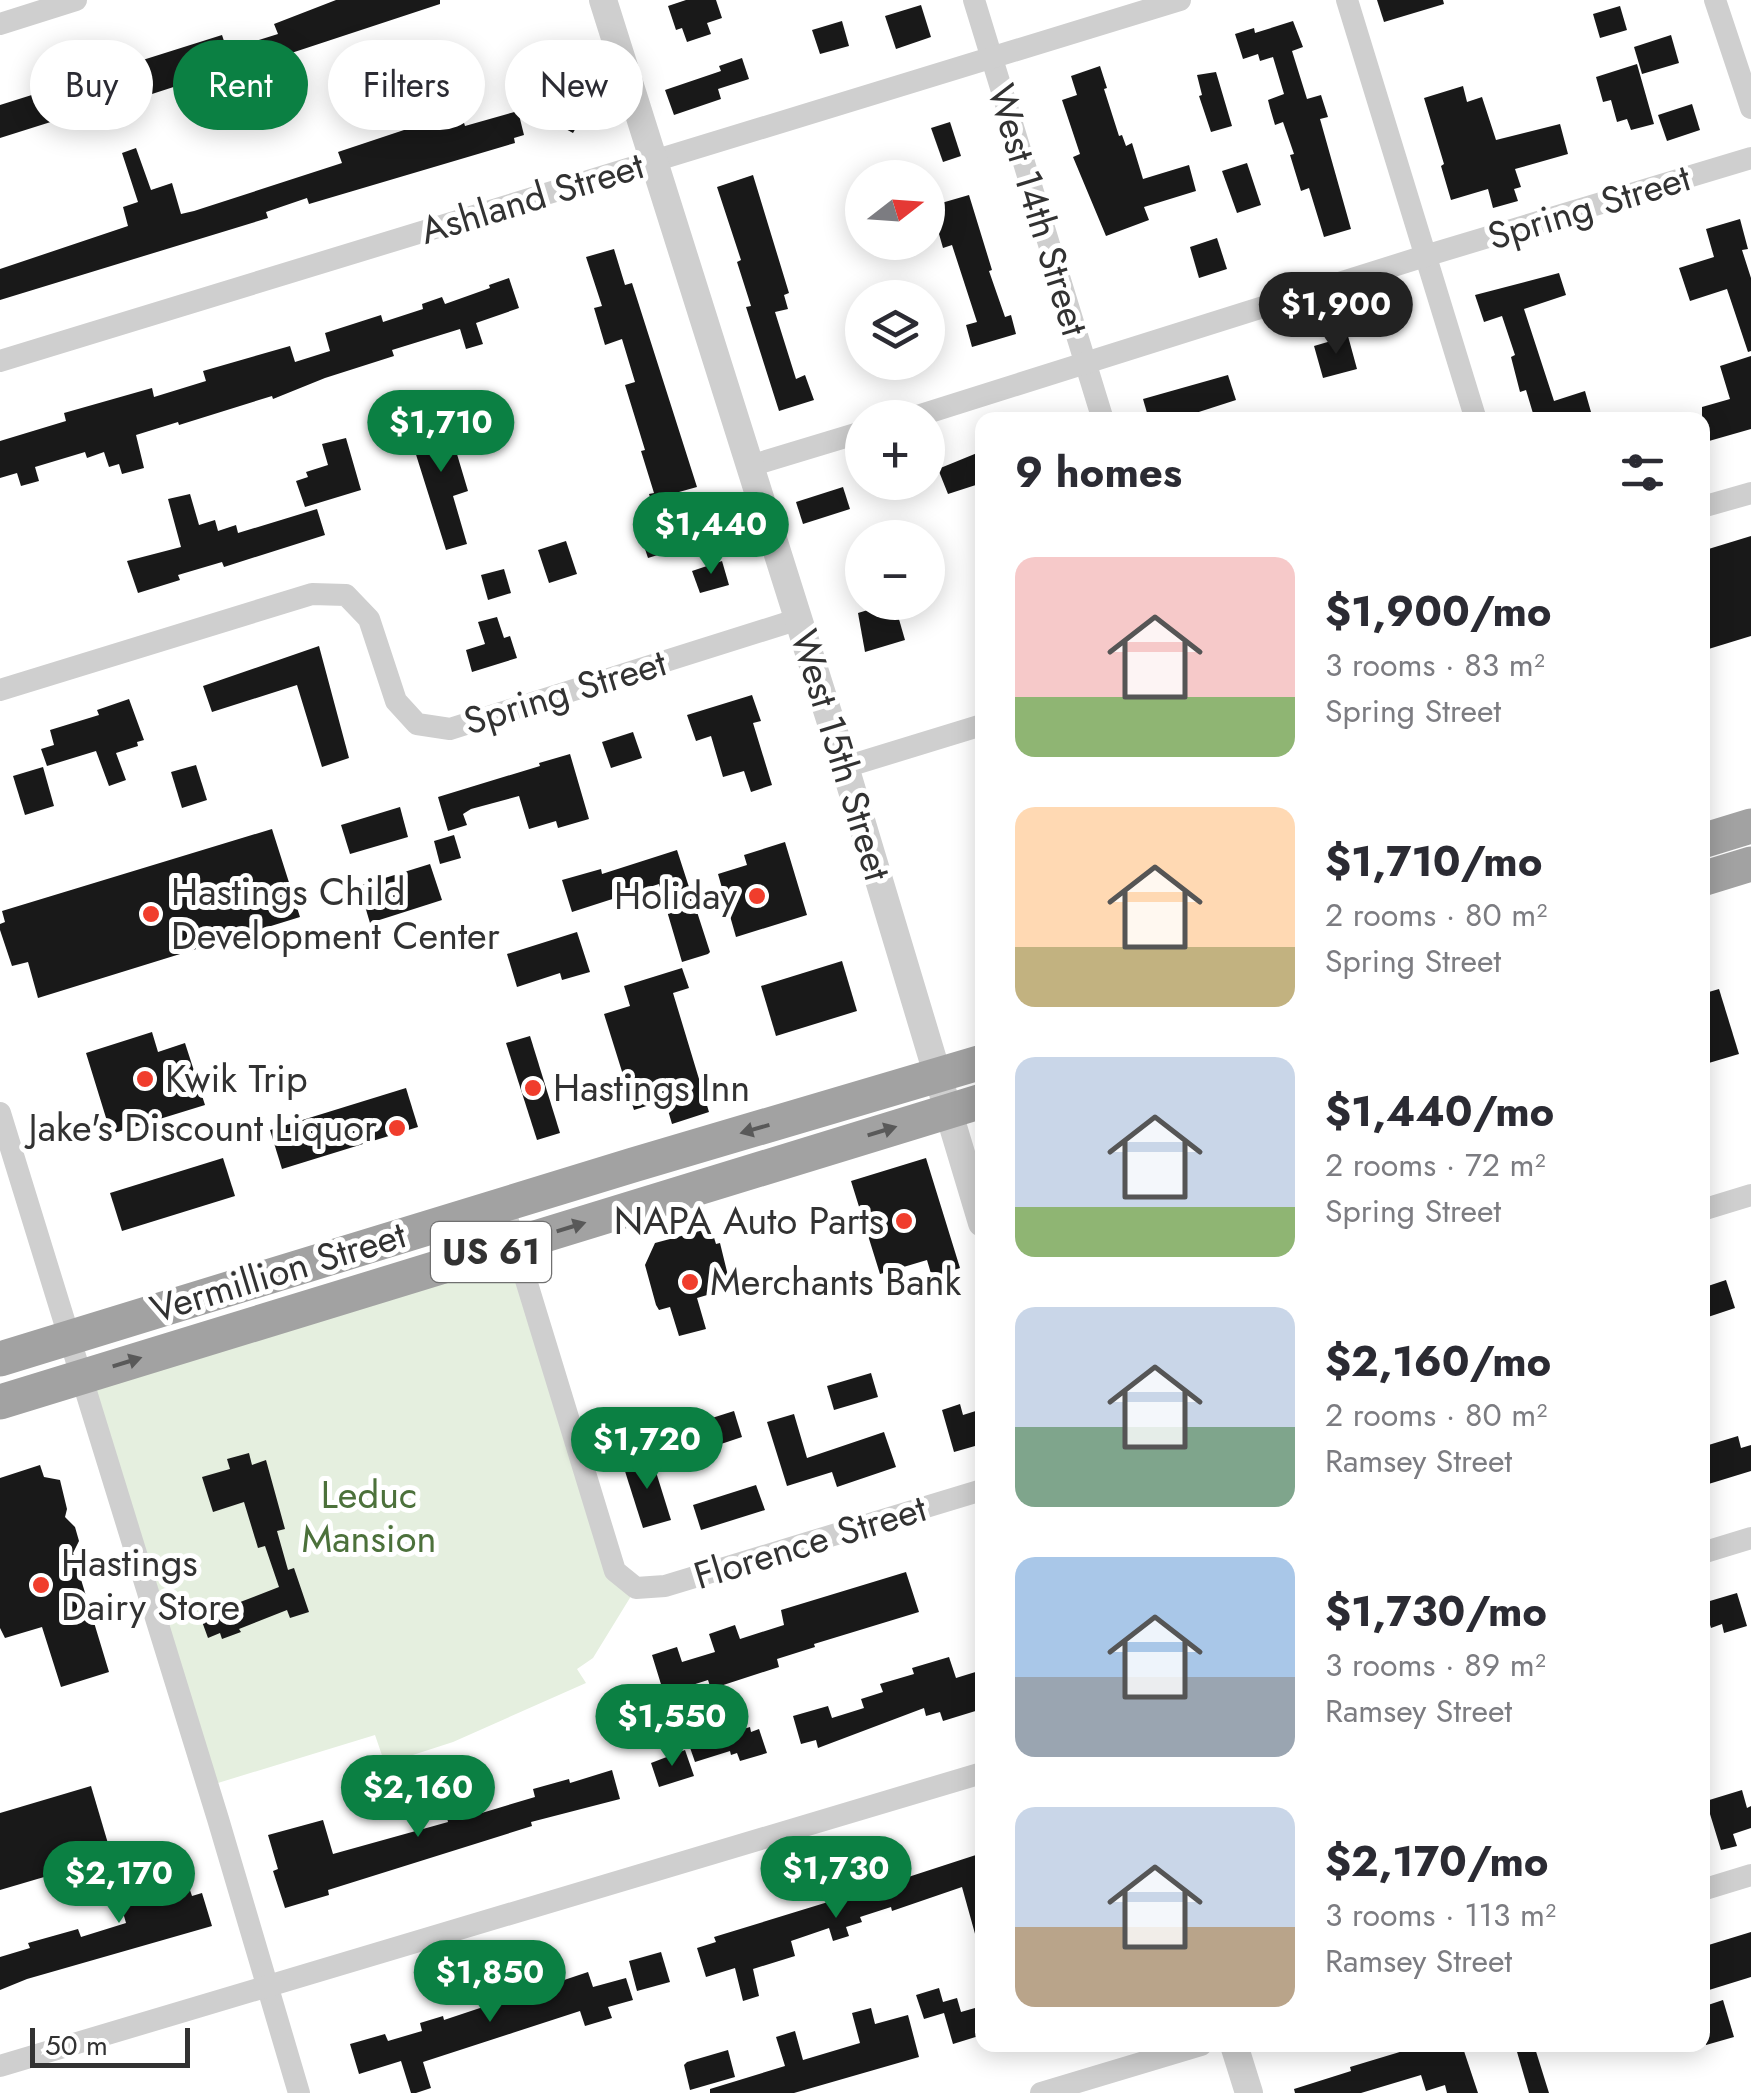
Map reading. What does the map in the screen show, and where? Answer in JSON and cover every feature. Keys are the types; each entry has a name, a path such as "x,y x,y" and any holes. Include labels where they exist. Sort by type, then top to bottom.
{"highway":[{"path":"1710,839 1751,826"},
{"path":"1710,877 1751,864"},
{"name":"Vermillion Street","path":"0,1359 975,1064"},
{"name":"Vermillion Street","path":"0,1402 975,1102"}],"street":[{"path":"0,24 76,0"},
{"name":"West 15th Street","path":"604,0 845,767 975,1201"},
{"name":"West 14th Street","path":"974,0 1100,412"},
{"name":"Ashland Street","path":"0,362 1180,0"},
{"path":"1348,0 1474,412"},
{"path":"1715,0 1751,108"},
{"name":"Spring Street","path":"945,408 1751,158"},
{"path":"750,466 845,437"},
{"path":"1710,505 1751,493"},
{"name":"Spring Street","path":"0,690 312,594 346,594 370,619 396,701 417,724 450,729 799,619"},
{"path":"845,767 975,728"},
{"path":"0,1113 299,2093"},
{"path":"1710,1208 1751,1195"},
{"path":"503,1206 517,1244"},
{"name":"Florence Street","path":"517,1244 615,1571 636,1588 664,1586 975,1492"},
{"path":"1710,1550 1751,1538"},
{"path":"0,2066 975,1775"},
{"path":"1710,1888 1751,1875"},
{"path":"1042,2093 1178,2052"},
{"path":"1236,2052 1249,2093"}],"green space":[{"name":"Leduc Mansion","path":"517,1244 615,1571 636,1588 593,1658 577,1669 586,1683 453,1742 385,1764 375,1735 208,1786 81,1376"}],"building":[{"path":"336,0 440,0 440,4 308,48 308,40 259,40 278,34 274,24"},
{"path":"686,0 716,0 722,18 707,23 711,34 687,42 682,28 676,30 668,6"},
{"path":"1377,0 1443,0 1444,4 1384,22"},
{"path":"921,5 931,37 896,49 885,16"},
{"path":"1620,6 1627,30 1600,38 1593,14"},
{"path":"842,21 849,46 820,54 812,30"},
{"path":"1293,21 1303,47 1292,51 1307,99 1321,95 1328,117 1320,119 1351,229 1324,237 1309,188 1301,191 1283,122 1275,125 1270,108 1268,100 1284,94 1273,57 1260,61 1258,54 1243,59 1235,34 1254,28 1255,33"},
{"path":"1671,35 1679,63 1642,74 1634,47"},
{"path":"173,50 173,87 153,94 153,57"},
{"path":"742,58 749,79 718,89 721,99 674,115 665,90 721,71 719,66"},
{"path":"1637,64 1654,124 1631,130 1627,119 1617,122 1611,100 1603,102 1596,77"},
{"path":"1100,66 1119,136 1122,135 1126,146 1132,143 1143,179 1189,165 1196,191 1144,207 1149,220 1106,236 1073,157 1080,154 1062,100 1077,95 1071,76"},
{"path":"1216,72 1232,126 1211,132 1199,96 1202,95 1197,75"},
{"path":"1463,86 1467,102 1482,97 1496,140 1560,124 1568,154 1515,169 1521,187 1514,189 1518,201 1493,208 1488,189 1451,200 1424,98"},
{"path":"30,96 30,129 0,138 0,105"},
{"path":"1692,104 1700,130 1667,141 1658,115"},
{"path":"505,115 505,130 523,130 524,135 514,138 515,143 309,204 307,198 266,212 268,218 0,300 0,269 128,226 123,207 138,202 122,153 136,148 151,190 172,183 181,214 342,163 338,152 404,130 485,130 485,120"},
{"path":"950,122 961,156 942,160 931,128"},
{"path":"1247,163 1261,205 1237,213 1222,171"},
{"path":"753,175 789,293 784,295 788,309 775,312 796,379 805,375 814,400 779,411 746,307 751,306 737,262 741,260 717,187"},
{"path":"969,195 992,270 989,271 1005,317 1011,315 1016,334 972,347 966,325 977,322 952,245 945,247 945,202"},
{"path":"1740,219 1748,249 1742,250 1751,278 1748,352 1727,289 1690,301 1679,268 1714,257 1706,229"},
{"path":"1217,238 1227,269 1199,278 1190,247"},
{"path":"614,249 625,285 632,283 697,487 679,492 683,503 655,512 649,494 654,493 641,451 645,450 625,385 635,382 622,339 605,345 594,308 602,306 586,257"},
{"path":"1559,273 1566,295 1524,309 1554,401 1585,391 1591,412 1533,412 1526,390 1520,392 1511,357 1515,355 1502,316 1484,322 1475,295"},
{"path":"509,278 519,308 476,323 483,344 466,349 460,329 392,350 394,356 273,399 272,396 136,435 144,468 122,474 119,464 109,467 104,452 87,458 85,452 35,467 39,481 21,486 17,473 0,478 0,441 66,421 64,413 152,388 154,397 206,381 203,371 290,346 295,362 330,351 325,333 381,315 383,322 423,309 422,304 442,297 445,304"},
{"path":"1348,336 1357,369 1323,378 1314,346"},
{"path":"1751,356 1751,429 1710,441 1710,412 1702,412 1702,407 1730,399 1720,366"},
{"path":"1228,375 1236,400 1199,412 1147,412 1143,399"},
{"path":"445,414 468,491 453,496 467,544 446,550 407,426"},
{"path":"346,438 361,490 305,507 296,481 308,477 306,472 328,465 322,444"},
{"path":"975,454 975,485 948,494 945,466"},
{"path":"843,487 850,509 803,524 796,502"},
{"path":"190,494 199,525 215,520 218,531 236,525 238,533 317,509 325,535 224,567 222,562 178,575 180,580 138,593 127,561 181,547 168,499"},
{"path":"668,522 677,549 648,558 639,531"},
{"path":"1751,536 1751,636 1710,649 1710,549"},
{"path":"566,541 577,574 549,583 538,550"},
{"path":"722,561 729,585 700,593 692,571"},
{"path":"504,569 511,593 488,600 481,575"},
{"path":"497,617 504,638 510,636 517,658 472,672 466,650 485,644 478,622"},
{"path":"859,620 899,620 905,640 865,652"},
{"path":"319,646 349,758 322,767 297,685 212,712 203,686"},
{"path":"752,695 761,721 753,723 772,785 751,792 744,771 723,777 711,736 696,741 687,715"},
{"path":"129,699 144,740 116,753 126,780 109,786 96,751 47,766 41,749 54,745 50,730 99,715 97,710"},
{"path":"633,732 642,758 611,768 602,742"},
{"path":"570,754 589,819 558,828 556,821 529,829 519,796 471,809 463,814 467,825 448,831 438,797"},
{"path":"196,765 207,800 182,808 171,772"},
{"path":"43,767 54,806 25,815 13,776"},
{"path":"400,807 408,837 350,854 341,825"},
{"name":"Hastings Child Development Center","path":"272,829 300,917 38,998 28,962 12,966 0,930 0,924 5,922 2,911"},
{"path":"454,835 461,858 440,864 434,841"},
{"name":"Holiday","path":"785,842 807,915 736,937 718,874 747,865 744,855"},
{"path":"677,850 708,954 682,962 659,884 572,912 562,880 601,869 602,874"},
{"path":"430,864 442,900 370,923 359,886"},
{"path":"577,932 590,972 562,980 560,973 517,987 507,954"},
{"name":"Holiday","path":"842,961 857,1011 776,1036 761,986"},
{"path":"682,968 689,988 673,993 709,1112 672,1124 665,1100 634,1110 604,1014 630,1006 624,986"},
{"path":"1719,989 1739,1054 1710,1063 1710,992"},
{"name":"Kwik Trip","path":"152,1032 158,1052 185,1043 205,1105 111,1134 86,1053"},
{"name":"Hastings Inn","path":"530,1036 560,1133 537,1140 506,1043"},
{"path":"406,1088 418,1127 282,1169 270,1130"},
{"name":"Kwik Trip","path":"223,1158 235,1196 122,1231 110,1193"},
{"name":"NAPA Auto Parts","path":"926,1158 960,1268 932,1277 927,1260 880,1274 851,1181"},
{"name":"Merchants Bank","path":"711,1228 716,1244 720,1243 731,1288 697,1298 706,1329 679,1336 670,1307 659,1310 656,1305 645,1265 655,1243"},
{"path":"1726,1280 1735,1308 1710,1316 1710,1285"},
{"path":"871,1373 878,1397 834,1410 827,1386"},
{"path":"960,1404 963,1415 975,1411 975,1446 954,1452 942,1410"},
{"path":"734,1411 742,1437 679,1458 671,1431"},
{"path":"794,1414 807,1458 884,1432 896,1467 837,1487 832,1472 787,1486 767,1422"},
{"path":"1738,1436 1741,1448 1751,1445 1751,1471 1710,1484 1710,1445"},
{"path":"249,1453 252,1465 266,1460 285,1529 277,1531 288,1570 294,1568 309,1612 290,1618 287,1610 222,1639 220,1633 208,1638 200,1616 234,1600 235,1604 279,1587 265,1546 258,1548 244,1502 213,1512 202,1477 230,1469 227,1459"},
{"path":"651,1456 671,1520 643,1528 623,1465"},
{"name":"Hastings Dairy Store","path":"40,1465 44,1477 60,1480 67,1509 65,1517 75,1527 79,1541 73,1553 109,1672 61,1687 42,1627 5,1638 0,1628 0,1478"},
{"path":"756,1485 765,1510 701,1530 693,1505"},
{"path":"906,1572 919,1612 814,1644 815,1647 777,1659 779,1667 711,1689 708,1680 664,1694 652,1655 677,1647 682,1662 715,1652 709,1634 735,1625 740,1639 784,1625 781,1610"},
{"path":"1737,1593 1747,1626 1724,1633 1722,1624 1711,1628 1710,1601"},
{"path":"949,1657 956,1678 975,1672 975,1711 943,1721 940,1712 926,1716 924,1708 818,1748 816,1740 801,1744 793,1716 828,1706 832,1718 864,1708 861,1699 883,1692 880,1684 914,1674 912,1668"},
{"path":"750,1727 751,1732 759,1729 767,1753 740,1761 737,1753 731,1755 730,1751 695,1762 687,1739 722,1728 724,1735"},
{"path":"685,1750 694,1776 659,1787 651,1763"},
{"path":"612,1770 620,1799 531,1822 532,1826 328,1890 329,1895 285,1908 273,1871 278,1869 268,1835 323,1820 333,1854 448,1822 447,1818 464,1813 465,1818 535,1797 533,1789"},
{"path":"91,1786 112,1857 0,1890 0,1813"},
{"path":"1742,1790 1747,1808 1751,1806 1751,1828 1733,1834 1737,1846 1721,1850 1710,1814 1710,1800"},
{"path":"175,1846 192,1896 202,1893 212,1926 0,1990 0,1957 30,1948 28,1943 78,1929 81,1937 126,1923 118,1895 161,1882 151,1854"},
{"path":"975,1855 975,1934 962,1887 892,1911 891,1907 860,1917 862,1922 846,1927 849,1936 833,1941 829,1928 791,1941 795,1956 753,1969 759,1996 743,2001 735,1968 706,1977 697,1948 716,1942 714,1937 854,1894 856,1899 897,1885 896,1881"},
{"path":"1751,1932 1751,1977 1710,1990 1710,1945"},
{"path":"661,1952 670,1982 637,1991 629,1961"},
{"path":"588,1972 593,1987 626,1978 633,2000 608,2007 612,2018 585,2026 580,2011 423,2062 431,2088 416,2093 411,2093 401,2061 359,2074 350,2044 385,2034 388,2041 422,2031 420,2023 443,2016 444,2020"},
{"path":"939,1988 943,2002 957,1998 961,2012 975,2008 975,2037 953,2044 944,2013 924,2019 916,1995"},
{"path":"1723,2000 1734,2037 1710,2044 1710,2004"},
{"path":"871,2008 875,2024 908,2015 919,2057 794,2093 710,2093 710,2089 785,2066 776,2037 795,2031 803,2060 860,2043 852,2013"},
{"path":"728,2050 735,2077 690,2090 684,2065"},
{"path":"1400,2052 1464,2052 1478,2093 1447,2093 1445,2085 1426,2091 1421,2075 1361,2093 1295,2093 1294,2089 1351,2071 1350,2067"},
{"path":"1517,2052 1536,2052 1549,2093 1529,2093"}],"place":[{"name":"Holiday","path":"757,896"},
{"name":"Hastings Child Development Center","path":"151,914"},
{"name":"Kwik Trip","path":"145,1079"},
{"name":"Hastings Inn","path":"533,1088"},
{"name":"Jake's Discount Liquor","path":"397,1128"},
{"name":"NAPA Auto Parts","path":"904,1221"},
{"name":"Merchants Bank","path":"690,1282"},
{"name":"Hastings Dairy Store","path":"41,1585"}]}
